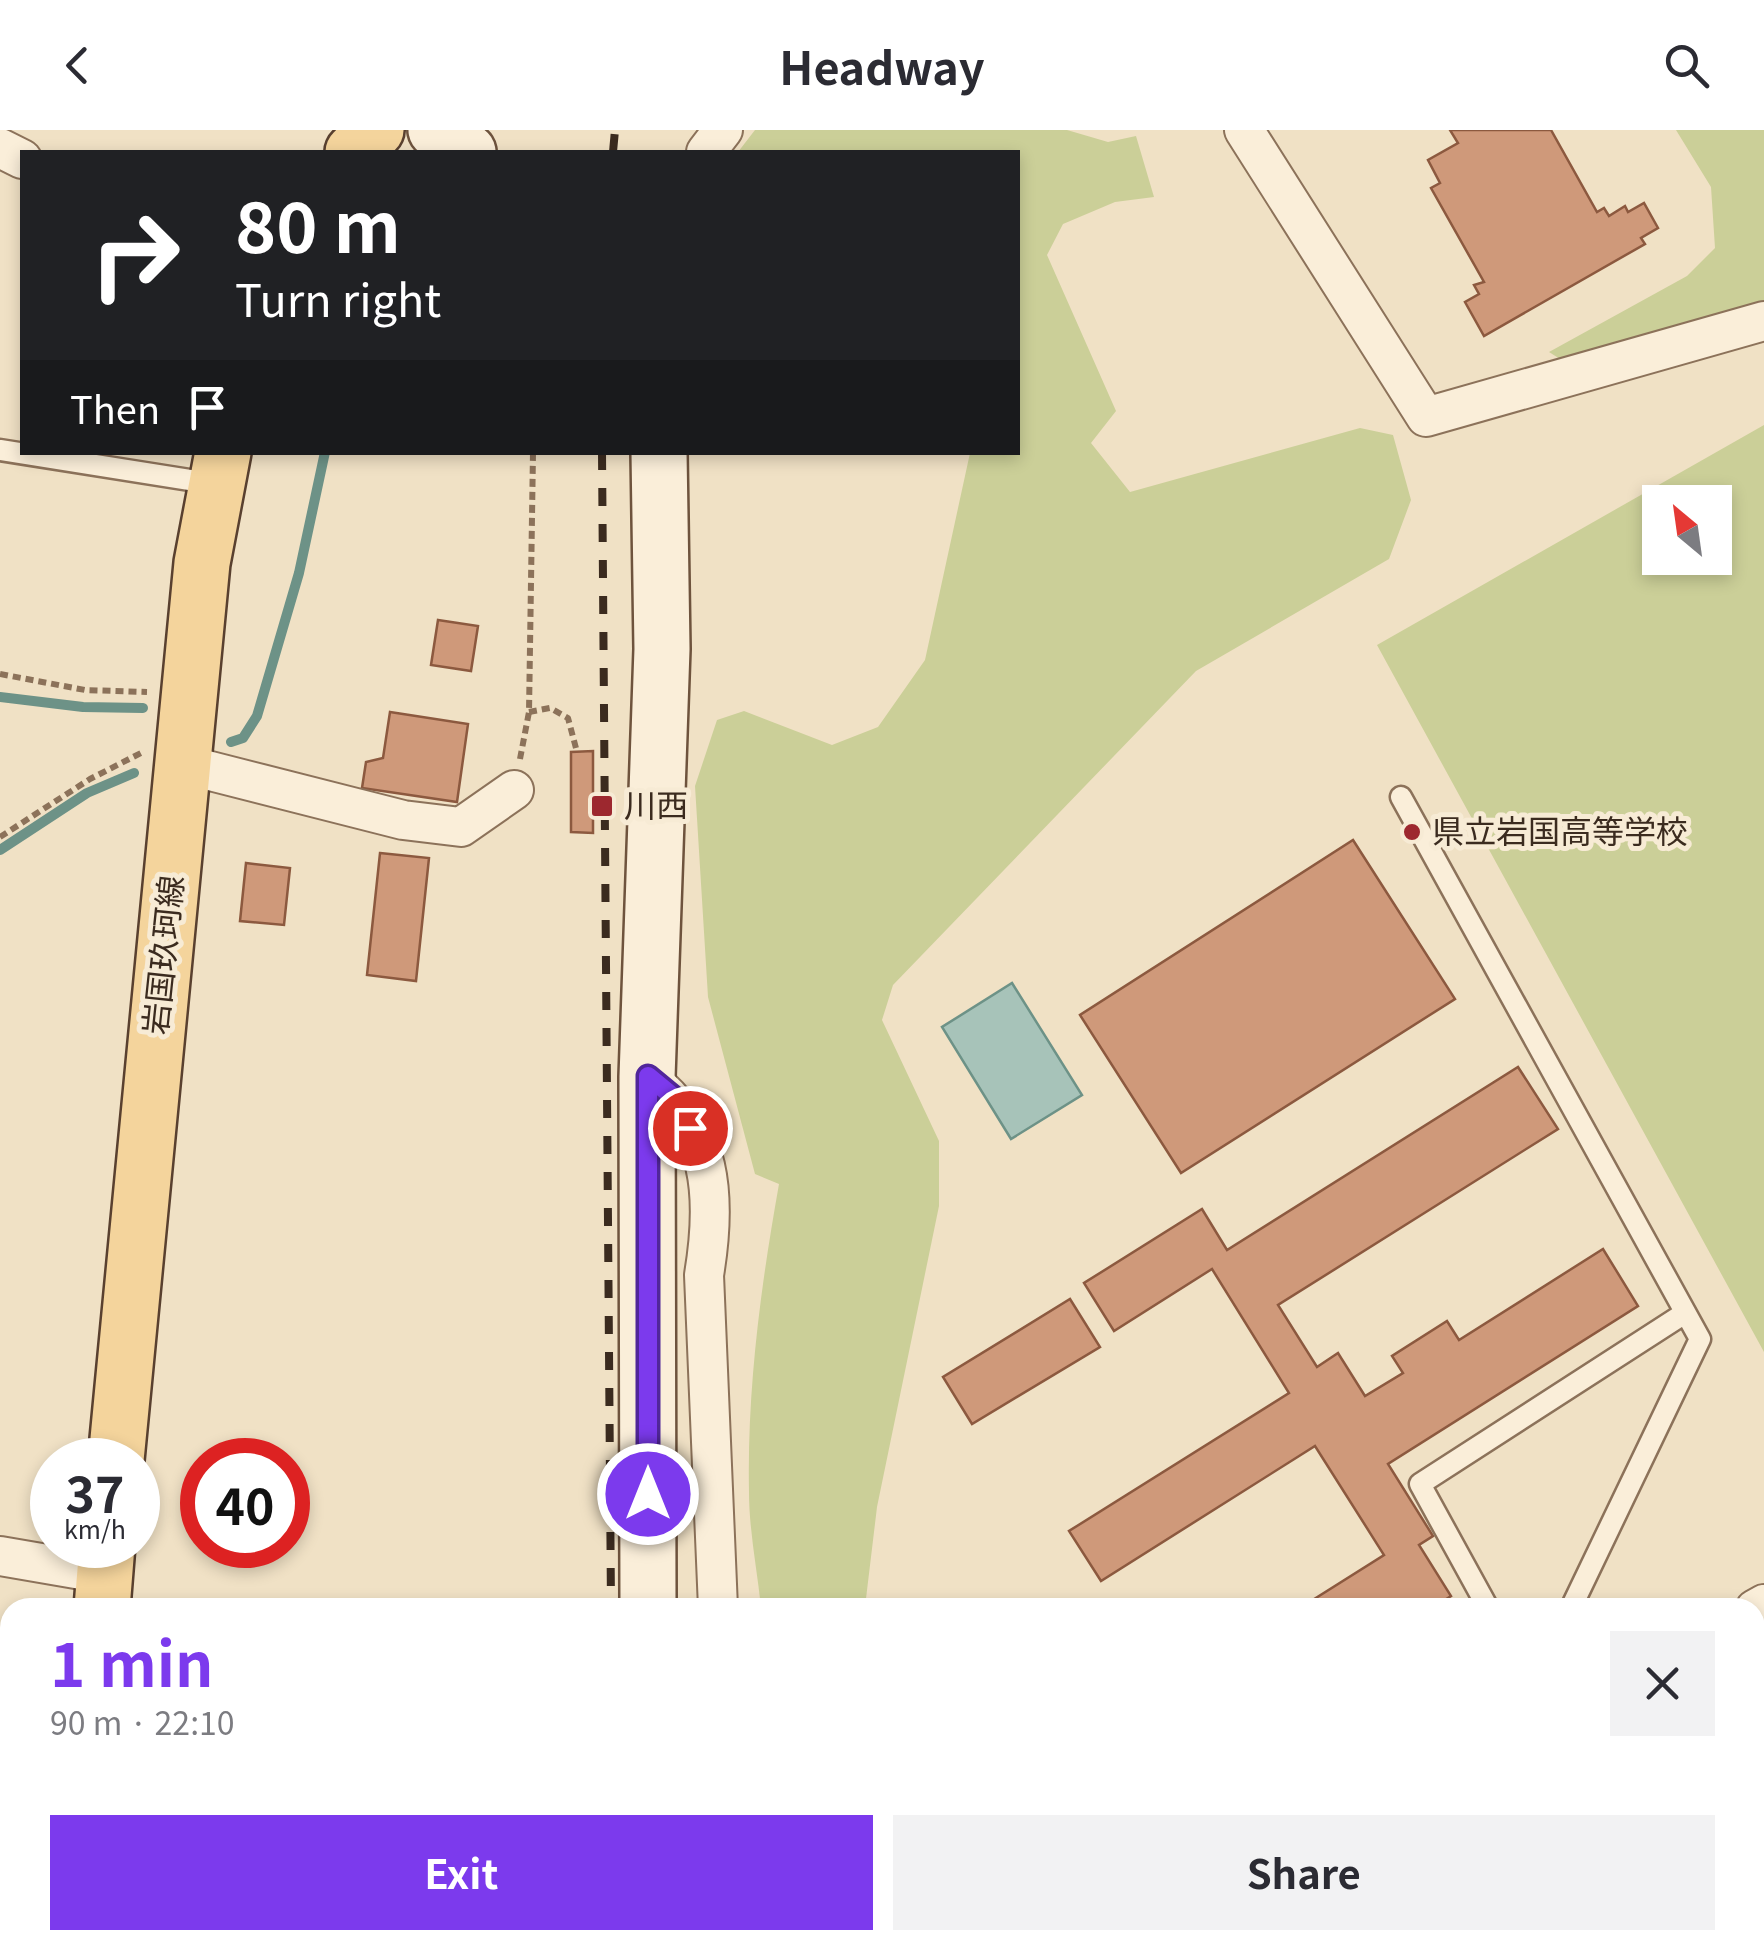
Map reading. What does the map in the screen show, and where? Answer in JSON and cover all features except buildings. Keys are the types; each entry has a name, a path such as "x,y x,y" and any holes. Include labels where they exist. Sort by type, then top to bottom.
{"main road":[{"path":"355,150 376,130"},
{"name":"岩国玖珂線","path":"118,1438 167,757 219,468"}],"street":[{"path":"436,130 465,150"},
{"path":"708,150 723,130"},
{"path":"1244,130 1426,418 1764,320"},
{"path":"648,1598 648,1076 662,649 658,455"},
{"path":"167,757 403,820 461,826 514,790"},
{"path":"648,1076 677,1100 704,1156 711,1232 704,1274 718,1598"},
{"path":"0,1556 105,1576"}],"lane":[{"path":"61,455 219,468"},
{"path":"1402,797 1700,1339 1576,1598"},
{"path":"1483,1598 1420,1484 1686,1313"}],"path":[{"path":"514,790 529,712 533,455"},
{"path":"0,674 84,690 159,693"},
{"path":"529,712 550,708 568,718 577,752"},
{"path":"0,837 90,778 167,757"}],"green space":[{"path":"755,130 1067,130 1108,142 1136,136 1154,197 1115,202 1063,224 1047,255 1116,411 1091,443 1130,492 1360,428 1393,435 1411,500 1389,559 1196,671 893,985 882,1020 939,1141 939,1206 877,1507 866,1598 760,1598 749,1506 750,1414 761,1298 779,1184 755,1174 708,997 695,786 717,720 744,711 832,745 878,727 925,660 970,455 1020,455 1020,150 740,150"},
{"path":"1676,130 1764,130 1764,307 1568,364 1549,352 1687,276 1715,248 1711,187"},
{"path":"1764,425 1764,1352 1377,645 1642,494 1642,575 1732,575 1732,485 1658,485"}],"water":[{"path":"1012,983 1082,1095 1011,1139 942,1027"}],"waterway":[{"path":"231,742 243,738 257,716 299,573 324,455"},
{"path":"0,697 83,707 143,708"},
{"path":"0,850 87,793 134,773"}],"railway":[{"path":"613,150 615,130"},
{"path":"602,455 611,1598"}],"place":[{"name":"川西","path":"602,806"},
{"name":"県立岩国高等学校","path":"1412,832"}],"route":[{"path":"648,1494 648,1076 677,1100 690,1128"}]}
